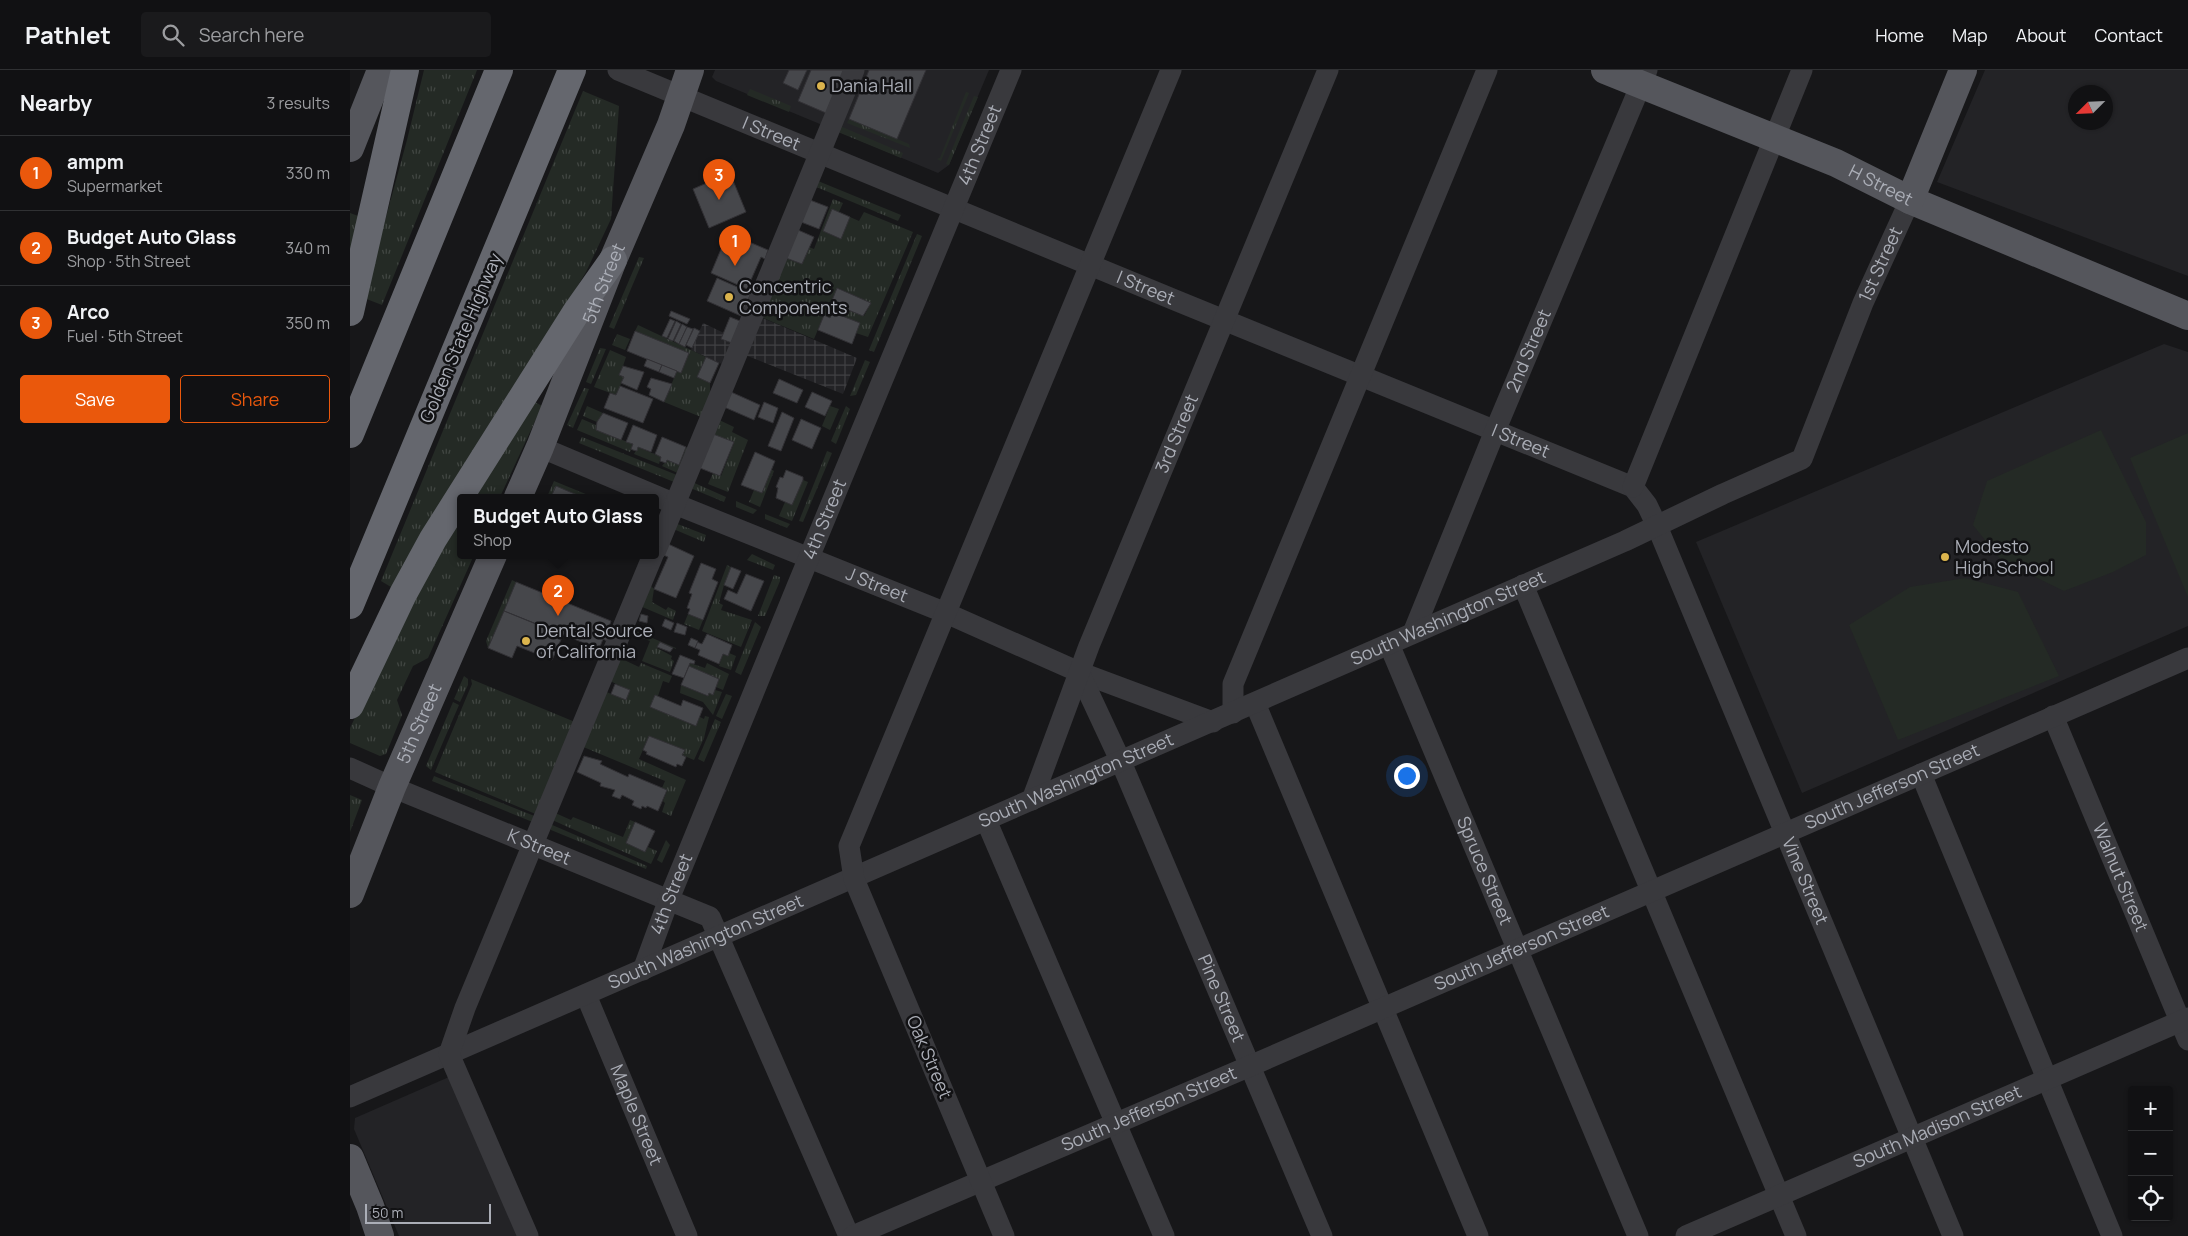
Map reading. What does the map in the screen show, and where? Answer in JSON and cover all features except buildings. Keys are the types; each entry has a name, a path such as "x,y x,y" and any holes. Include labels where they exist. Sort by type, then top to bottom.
{"highway":[{"path":"350,312 405,70"},
{"path":"350,434 499,70"},
{"name":"Golden State Highway","path":"350,605 572,70"},
{"path":"461,494 577,311 613,260"},
{"path":"350,705 403,594 433,539 457,501"}],"main road":[{"path":"350,148 381,70"},
{"name":"5th Street","path":"519,494 540,447 613,260 671,126 690,70"},
{"name":"H Street","path":"1604,70 1644,77 1775,138 1836,163 1910,200 2155,304 2188,316"},
{"name":"1st Street","path":"1910,200 1962,70"},
{"name":"5th Street","path":"350,894 392,787 491,559"},
{"path":"351,1174 370,1206 378,1233"}],"street":[{"name":"I Street","path":"619,70 954,210 1224,319 1360,377 1633,487 1648,505 1657,526"},
{"path":"659,542 854,70"},
{"name":"4th Street","path":"643,970 669,899 940,238 954,210 1011,70"},
{"name":"Oak Street","path":"1004,1236 854,878 849,846 1171,70"},
{"name":"3rd Street","path":"1032,800 1080,672 1328,70"},
{"path":"1233,713 1233,684 1487,70"},
{"path":"1633,487 1802,70"},
{"name":"2nd Street","path":"1413,633 1494,431 1644,77"},
{"name":"1st Street","path":"1802,459 1863,303 1910,200"},
{"name":"J Street","path":"540,447 650,494"},
{"name":"South Washington Street","path":"350,1097 1213,722 1657,526 1802,459"},
{"name":"J Street","path":"659,498 946,613 1080,672 1213,722"},
{"name":"Vine Street","path":"1657,526 1953,1236"},
{"path":"528,1236 449,1054 465,1008 651,559"},
{"path":"1523,584 1796,1236"},
{"name":"Spruce Street","path":"1389,644 1638,1236"},
{"name":"South Jefferson Street","path":"853,1236 1250,1066 2188,658"},
{"name":"Pine Street","path":"1080,672 1121,762 1322,1236"},
{"path":"1255,703 1478,1236"},
{"name":"Walnut Street","path":"2053,716 2185,1026"},
{"name":"K Street","path":"354,769 392,787 710,917 848,1236"},
{"path":"1921,774 2112,1236"},
{"path":"986,820 1164,1236"},
{"name":"Maple Street","path":"586,995 687,1236"},
{"name":"South Madison Street","path":"1686,1236 1912,1139 2047,1078 2185,1026"}],"shaded area":[{"path":"715,70 989,70 949,165 938,173 716,81 712,77"},
{"path":"1985,70 2188,70 2188,276 1937,182"},
{"path":"760,317 857,358 843,394 745,355"},
{"path":"703,323 724,333 722,339 732,343 722,364 691,350"},
{"name":"Modesto High School","path":"2164,344 2188,352 2188,626 1802,793 1696,542"},
{"path":"449,1077 520,1236 399,1236 354,1129 355,1118"}],"green space":[{"path":"424,70 477,70 382,305 364,298"},
{"path":"750,89 791,106 789,112 747,95"},
{"path":"583,91 619,106 611,219 586,272 396,590 381,581"},
{"path":"966,92 969,93 941,161 937,159 940,158"},
{"path":"974,96 978,97 949,165 946,164"},
{"path":"849,119 909,144 910,148 847,123"},
{"path":"840,126 903,153 901,158 838,132"},
{"path":"818,181 901,215 898,221 814,186"},
{"path":"833,199 843,203 839,212 832,210 823,231 840,239 850,217 859,221 864,212 913,232 868,337 856,333 860,323 832,312 830,318 824,315 814,339 761,317 786,258 802,264 809,247 814,249","holes":["838,288 871,303 864,316 832,303"]},
{"path":"350,213 361,217 350,252"},
{"path":"917,234 922,236 874,352 869,350"},
{"path":"639,257 644,258 614,329 609,327"},
{"path":"638,325 706,357 697,377 710,383 710,394 701,417 664,402 677,371 681,373 689,353 635,331"},
{"path":"617,334 630,339 625,350 612,345"},
{"path":"600,348 606,349 591,384 586,382"},
{"path":"610,350 626,357 620,375 624,377 616,395 594,387"},
{"path":"865,360 870,362 856,395 850,396"},
{"path":"584,388 589,389 573,428 567,425"},
{"path":"535,402 542,406 501,494 475,494"},
{"path":"587,406 603,413 599,421 597,422 583,416"},
{"path":"830,406 839,409 830,430 822,426"},
{"path":"846,406 850,409 836,444 831,441"},
{"path":"582,419 596,425 596,430 633,444 630,452 577,430"},
{"path":"717,419 734,427 732,432 748,440 728,492 708,484 713,473 721,476 734,443 711,433"},
{"path":"2101,430 2146,522 2146,555 2113,572 2064,591 2002,561 1973,525 1987,481"},
{"path":"2188,433 2188,597 2130,458"},
{"path":"582,437 677,475 674,482 579,443"},
{"path":"638,447 661,457 659,464 634,454"},
{"path":"686,447 690,448 680,474 662,466 667,460 679,465"},
{"path":"827,451 832,453 803,522 799,521"},
{"path":"771,469 774,471 760,507 749,502 754,490 762,493"},
{"path":"803,480 808,482 792,521 779,516 785,502 792,505"},
{"path":"554,481 586,494 575,494 556,486 552,494 548,494"},
{"path":"690,481 726,497 724,502 688,487"},
{"path":"736,501 757,510 753,514 736,507"},
{"path":"765,514 790,524 787,528 765,519"},
{"path":"457,523 457,559 472,559 428,658 413,666 397,700 402,715 386,754 380,756 350,743 350,728 387,652"},
{"path":"675,523 706,535 704,542 671,528"},
{"path":"752,554 775,565 773,570 747,560"},
{"path":"727,565 731,567 719,603 723,605 721,610 752,620 741,647 702,631"},
{"path":"774,575 780,577 780,581 765,616 758,616"},
{"path":"1965,578 2018,592 2059,676 1898,740 1849,625 1910,587"},
{"path":"512,580 516,582 488,648 486,641"},
{"path":"649,584 654,589 652,602 666,610 668,607 676,611 673,620 640,606"},
{"path":"688,614 703,620 699,630 684,624"},
{"path":"755,622 761,627 741,675 735,672"},
{"path":"631,629 676,648 660,642 657,648 672,656 671,659 674,661 670,672 642,661 650,641 630,633"},
{"path":"729,653 736,656 731,670 719,666 723,654 727,656"},
{"path":"620,658 639,667 641,663 672,676 669,683 663,681 658,696 655,695 650,707 696,726 700,717 704,719 705,716 709,717 704,738 694,760 682,755 685,750 649,736 639,759 686,780 671,816 662,812 665,803 663,801 667,791 662,788 665,781 581,746 604,691 626,700 629,690 608,680"},
{"path":"690,663 705,668 707,663 729,674 723,690 716,687 719,679 689,666"},
{"path":"464,676 468,679 468,685 460,702 454,699"},
{"path":"471,679 575,722 538,815 435,772 472,684"},
{"path":"681,685 707,696 709,693 713,694 715,690 722,692 713,715 703,702 680,693"},
{"path":"726,694 732,696 722,719 716,716"},
{"path":"453,702 459,705 431,770 426,766"},
{"path":"715,719 721,722 704,762 698,759"},
{"path":"434,776 537,817 535,823 432,781"},
{"path":"350,795 362,800 350,832"},
{"path":"553,812 571,820 573,817 623,837 630,820 635,822 626,843 645,852 648,847 657,851 651,864 550,819"},
{"path":"550,824 647,866 646,869 551,830"},
{"path":"666,840 670,845 662,863 657,860"}],"place":[{"name":"Dania Hall","path":"821,86"},
{"name":"Arco","path":"719,200"},
{"name":"ampm","path":"735,266"},
{"name":"Concentric Components","path":"729,297"},
{"name":"Modesto High School","path":"1945,557"},
{"name":"Budget Auto Glass","path":"558,616"},
{"name":"Dental Source of California","path":"526,641"}]}
